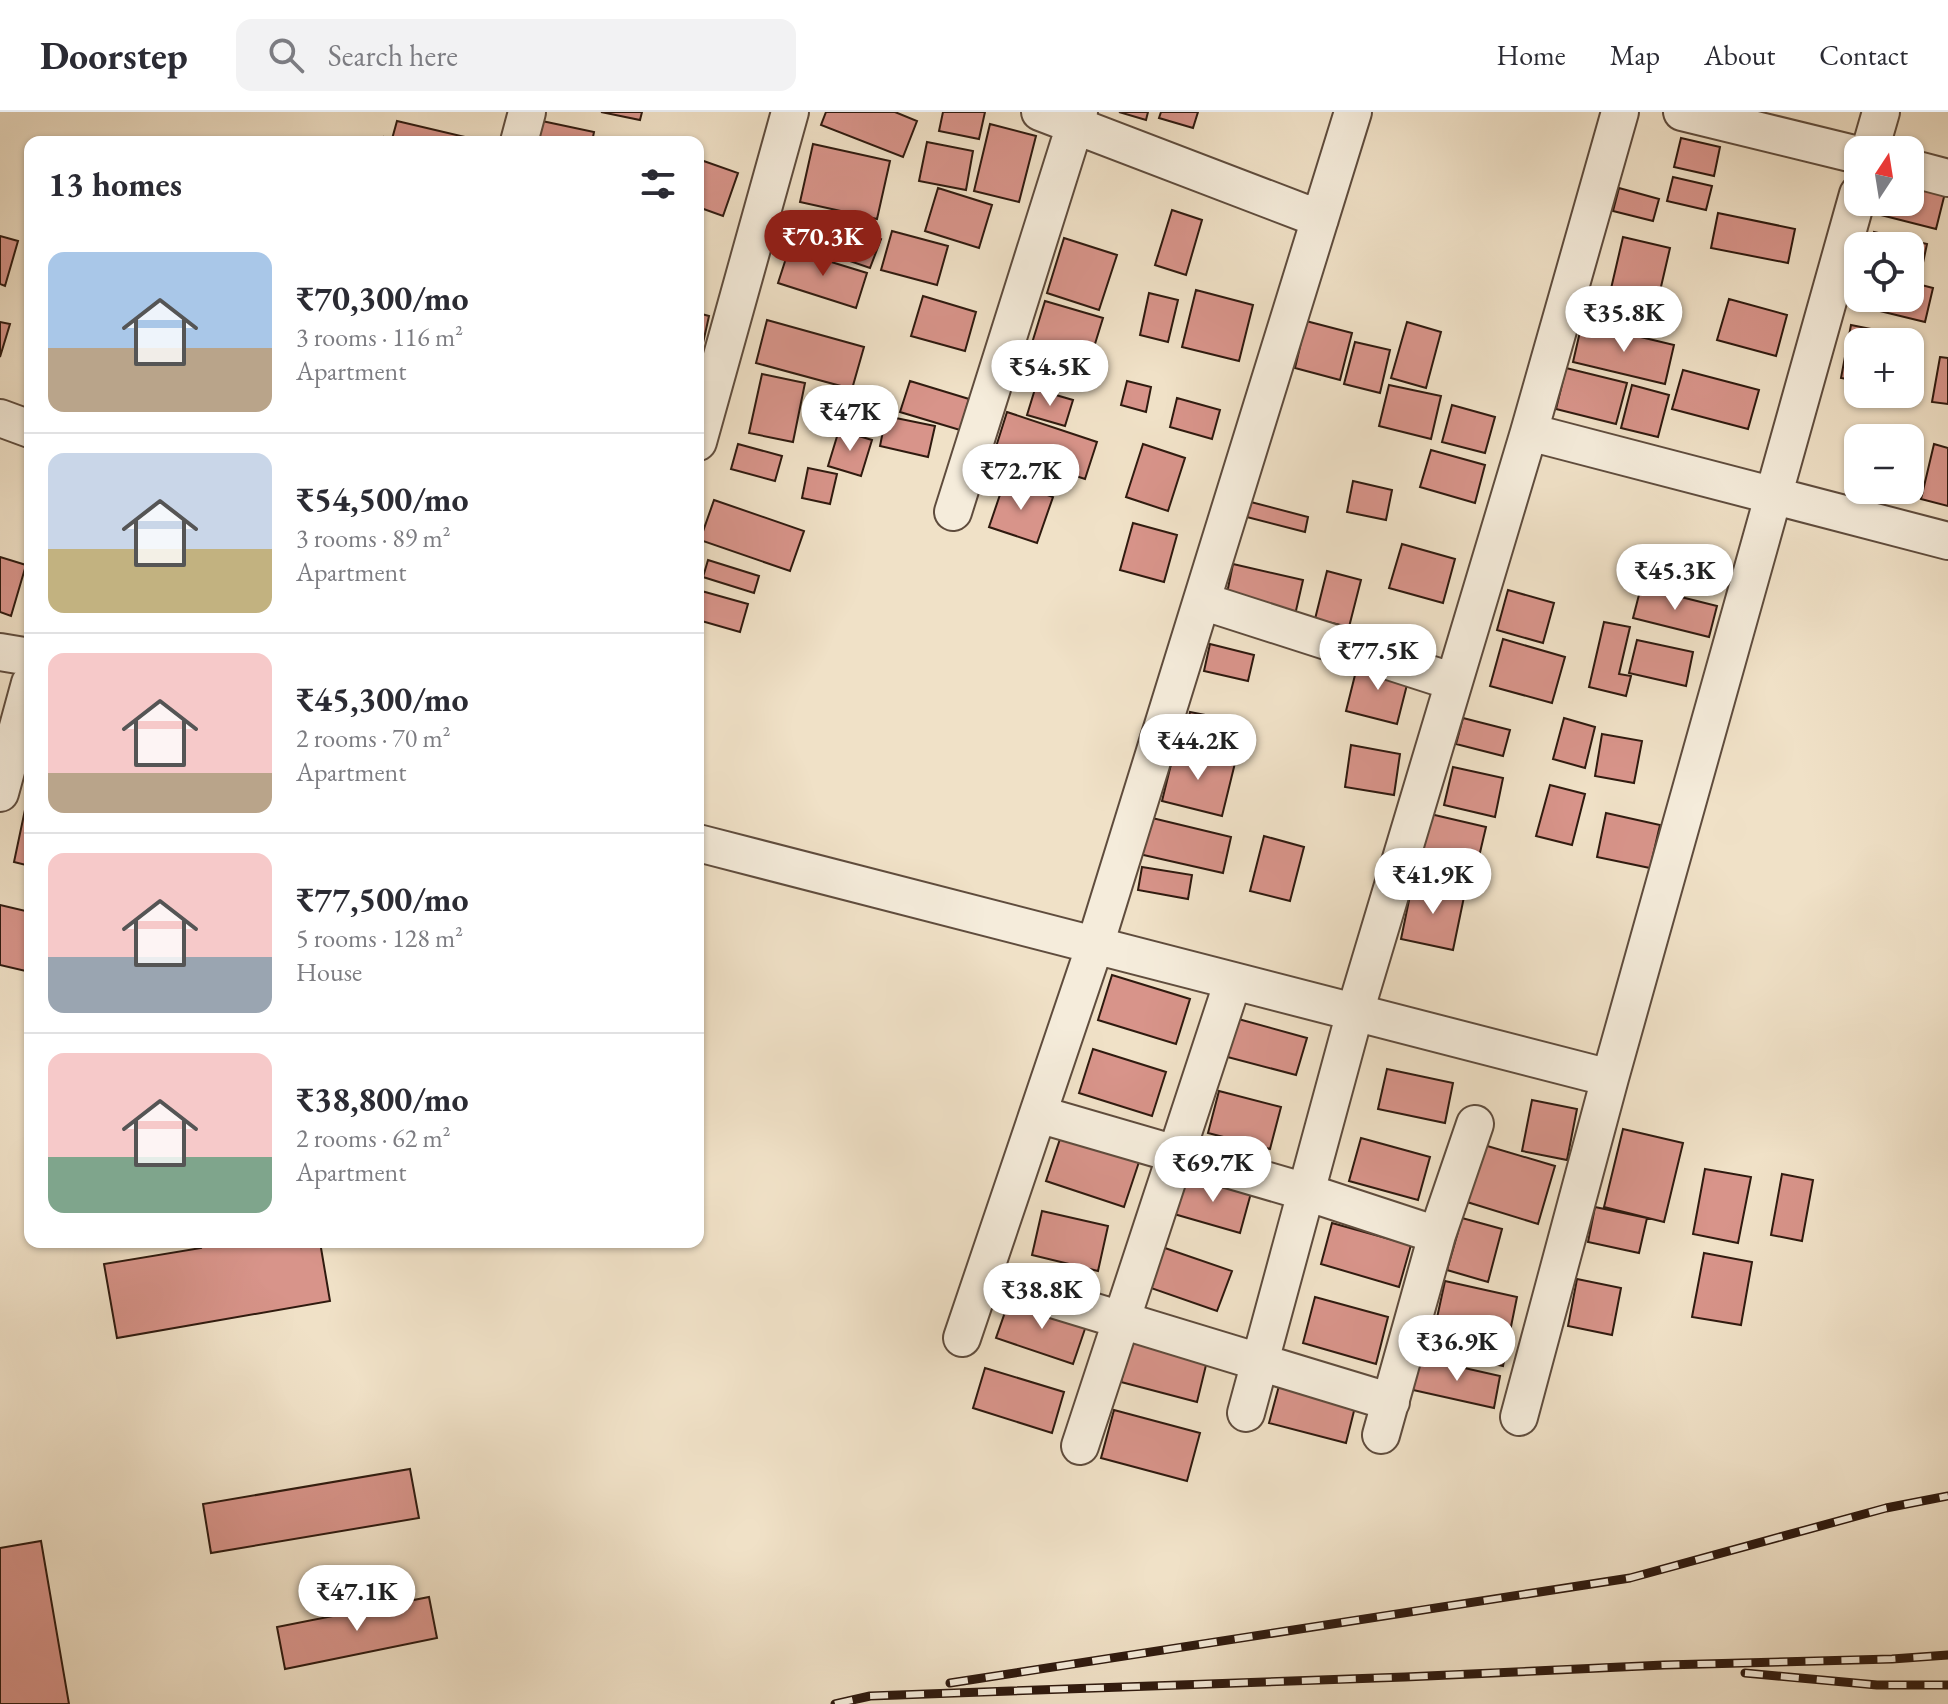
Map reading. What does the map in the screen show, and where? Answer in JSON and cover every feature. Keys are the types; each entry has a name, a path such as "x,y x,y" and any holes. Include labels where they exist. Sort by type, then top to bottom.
{"street":[{"path":"521,136 527,112"},
{"path":"704,420 790,112"},
{"path":"1040,112 1077,119 1320,219"},
{"path":"962,1338 1095,945 1353,112"},
{"path":"1246,1413 1355,1012 1529,432 1620,112"},
{"path":"1682,112 1844,152"},
{"path":"1874,136 1881,112"},
{"path":"953,512 1077,119"},
{"path":"1924,172 1948,178"},
{"path":"1519,1417 1610,1078 1852,216"},
{"path":"0,418 24,427"},
{"path":"1529,432 1948,541"},
{"path":"1202,601 1454,682"},
{"path":"0,652 24,656"},
{"path":"0,793 24,705"},
{"path":"704,845 1610,1078"},
{"path":"1080,1446 1233,981"},
{"path":"1038,1114 1306,1192 1437,1235"},
{"path":"983,1278 1260,1360 1386,1418 1437,1235 1475,1124"}],"building":[{"path":"601,112 642,112 640,120"},
{"path":"826,112 895,112 917,121 903,157 821,125"},
{"path":"943,112 985,112 979,139 939,131"},
{"path":"1119,112 1148,112 1146,120"},
{"path":"1161,112 1198,112 1193,128 1159,118"},
{"path":"397,121 461,136 393,136"},
{"path":"542,121 594,132 593,136 539,136"},
{"path":"990,124 1036,136 1019,202 974,191"},
{"path":"1681,138 1720,147 1714,176 1674,167"},
{"path":"927,142 973,151 966,190 919,181"},
{"path":"813,144 890,161 877,219 800,202"},
{"path":"704,161 738,173 723,216 704,209"},
{"path":"1673,177 1712,186 1706,210 1667,201"},
{"path":"938,188 992,205 979,248 925,231"},
{"path":"1619,188 1659,199 1653,221 1613,211"},
{"path":"1924,188 1945,193 1936,229 1885,216 1924,216"},
{"path":"1172,210 1202,220 1186,275 1155,265"},
{"path":"806,213 881,239 870,268 795,242"},
{"path":"1718,213 1795,229 1788,263 1711,248"},
{"path":"892,231 948,246 937,285 881,270"},
{"path":"0,236 18,241 5,286 0,284"},
{"path":"1623,237 1670,248 1657,304 1610,293"},
{"path":"1064,238 1117,255 1099,310 1047,293"},
{"path":"789,249 867,273 856,308 778,283"},
{"path":"1924,286 1933,288 1925,322 1884,312 1924,312"},
{"path":"1196,290 1253,305 1239,361 1182,347"},
{"path":"1149,293 1178,300 1168,342 1140,335"},
{"path":"923,296 976,312 965,351 911,336"},
{"path":"1729,299 1787,315 1776,356 1717,340"},
{"path":"1045,301 1103,318 1090,360 1032,343"},
{"path":"1603,302 1660,316 1656,334 1599,321"},
{"path":"704,315 709,316 704,338"},
{"path":"767,320 864,347 852,389 756,363"},
{"path":"1306,321 1352,333 1340,380 1295,368"},
{"path":"0,322 10,324 0,357"},
{"path":"1407,322 1441,332 1426,388 1391,378"},
{"path":"1582,323 1674,345 1665,384 1573,362"},
{"path":"1355,342 1390,350 1380,393 1344,384"},
{"path":"1940,357 1948,358 1948,404 1932,402"},
{"path":"1566,368 1627,383 1616,424 1556,409"},
{"path":"1683,370 1759,390 1748,429 1672,409"},
{"path":"762,374 805,383 793,442 749,433"},
{"path":"910,381 969,399 960,430 900,412"},
{"path":"1127,381 1151,387 1146,412 1121,405"},
{"path":"1389,385 1441,396 1431,439 1379,426"},
{"path":"1632,385 1669,395 1658,437 1621,428"},
{"path":"1035,389 1073,400 1065,426 1027,415"},
{"path":"1177,398 1220,410 1212,439 1170,427"},
{"path":"1452,405 1495,417 1485,453 1442,442"},
{"path":"1007,412 1097,442 1085,479 995,450"},
{"path":"886,416 935,426 928,457 880,446"},
{"path":"839,430 872,440 861,476 828,466"},
{"path":"738,444 782,456 775,481 731,469"},
{"path":"1143,444 1185,458 1168,511 1126,497"},
{"path":"1934,444 1948,448 1948,506 1924,500"},
{"path":"1431,450 1485,465 1475,503 1420,487"},
{"path":"808,468 837,474 830,504 802,498"},
{"path":"1005,480 1053,497 1037,543 989,527"},
{"path":"1353,481 1392,490 1386,520 1347,512"},
{"path":"714,500 804,531 790,571 704,541 704,529"},
{"path":"1247,501 1308,517 1305,532 1243,516"},
{"path":"1133,523 1177,535 1164,582 1120,570"},
{"path":"1402,544 1455,559 1443,603 1389,588"},
{"path":"0,557 24,564 24,572 11,616 0,612"},
{"path":"708,560 759,576 754,593 704,577"},
{"path":"1233,564 1303,580 1295,615 1226,598"},
{"path":"1327,571 1361,580 1349,627 1315,619"},
{"path":"1641,587 1717,606 1709,637 1633,618"},
{"path":"1508,590 1554,603 1543,643 1497,630"},
{"path":"704,592 748,604 740,632 704,622"},
{"path":"1604,622 1630,627 1619,674 1631,676 1626,696 1589,687"},
{"path":"1503,639 1565,657 1552,703 1490,686"},
{"path":"1637,640 1693,652 1686,686 1629,673"},
{"path":"1210,644 1254,655 1248,681 1204,671"},
{"path":"1359,659 1410,673 1397,724 1346,711"},
{"path":"1190,712 1236,721 1231,748 1184,739"},
{"path":"1463,718 1510,730 1503,756 1456,744"},
{"path":"1564,718 1595,727 1585,768 1553,759"},
{"path":"1602,734 1642,741 1634,783 1595,776"},
{"path":"1351,745 1400,754 1394,795 1345,787"},
{"path":"1175,748 1235,763 1222,816 1162,801"},
{"path":"1453,767 1503,778 1495,817 1444,805"},
{"path":"1550,785 1585,794 1572,845 1536,836"},
{"path":"1426,813 1486,827 1474,878 1415,863"},
{"path":"1606,813 1660,825 1650,868 1597,857"},
{"path":"24,814 24,864 14,862"},
{"path":"1148,817 1231,837 1223,873 1139,854"},
{"path":"1264,836 1304,847 1290,901 1250,891"},
{"path":"1142,867 1192,875 1188,899 1138,890"},
{"path":"1413,881 1465,892 1453,950 1401,939"},
{"path":"0,905 24,911 24,971 0,965"},
{"path":"1112,975 1190,999 1176,1044 1098,1020"},
{"path":"1231,1017 1307,1038 1296,1075 1220,1055"},
{"path":"1093,1049 1166,1072 1152,1116 1079,1093"},
{"path":"1387,1069 1453,1083 1445,1123 1378,1109"},
{"path":"1219,1091 1281,1107 1270,1149 1208,1133"},
{"path":"1532,1100 1577,1109 1567,1160 1522,1151"},
{"path":"1623,1129 1683,1143 1664,1222 1604,1207"},
{"path":"1061,1136 1139,1162 1124,1207 1046,1181"},
{"path":"1361,1138 1430,1157 1418,1200 1349,1181"},
{"path":"1484,1145 1555,1166 1538,1224 1467,1202"},
{"path":"1705,1169 1751,1177 1738,1243 1693,1234"},
{"path":"1782,1174 1813,1180 1802,1241 1771,1235"},
{"path":"1185,1175 1251,1193 1240,1233 1174,1214"},
{"path":"1595,1207 1647,1218 1639,1253 1588,1242"},
{"path":"1042,1211 1108,1226 1098,1271 1032,1255"},
{"path":"1462,1218 1502,1229 1488,1282 1447,1270"},
{"path":"1332,1223 1411,1245 1399,1287 1321,1264"},
{"path":"1162,1247 1232,1271 1217,1311 1148,1287"},
{"path":"201,1248 321,1248 330,1301 117,1338 104,1264"},
{"path":"1704,1253 1752,1262 1741,1325 1692,1317"},
{"path":"1577,1279 1621,1288 1612,1335 1568,1326"},
{"path":"1445,1281 1517,1297 1503,1366 1430,1350"},
{"path":"1315,1297 1388,1317 1376,1364 1303,1343"},
{"path":"1010,1298 1087,1323 1073,1364 996,1338"},
{"path":"1132,1338 1208,1357 1197,1402 1121,1382"},
{"path":"1420,1358 1500,1376 1494,1408 1413,1390"},
{"path":"985,1368 1064,1392 1052,1433 973,1408"},
{"path":"1280,1382 1356,1403 1346,1443 1269,1423"},
{"path":"1114,1410 1200,1433 1187,1481 1101,1458"},
{"path":"410,1469 419,1518 211,1553 203,1504"},
{"path":"41,1541 69,1704 0,1704 0,1548"},
{"path":"429,1597 437,1638 285,1669 277,1627"}],"railway":[{"path":"950,1683 1630,1578 1886,1508 1948,1496"},
{"path":"835,1704 870,1696 1948,1655"},
{"path":"1745,1673 1877,1685 1948,1685"}]}
